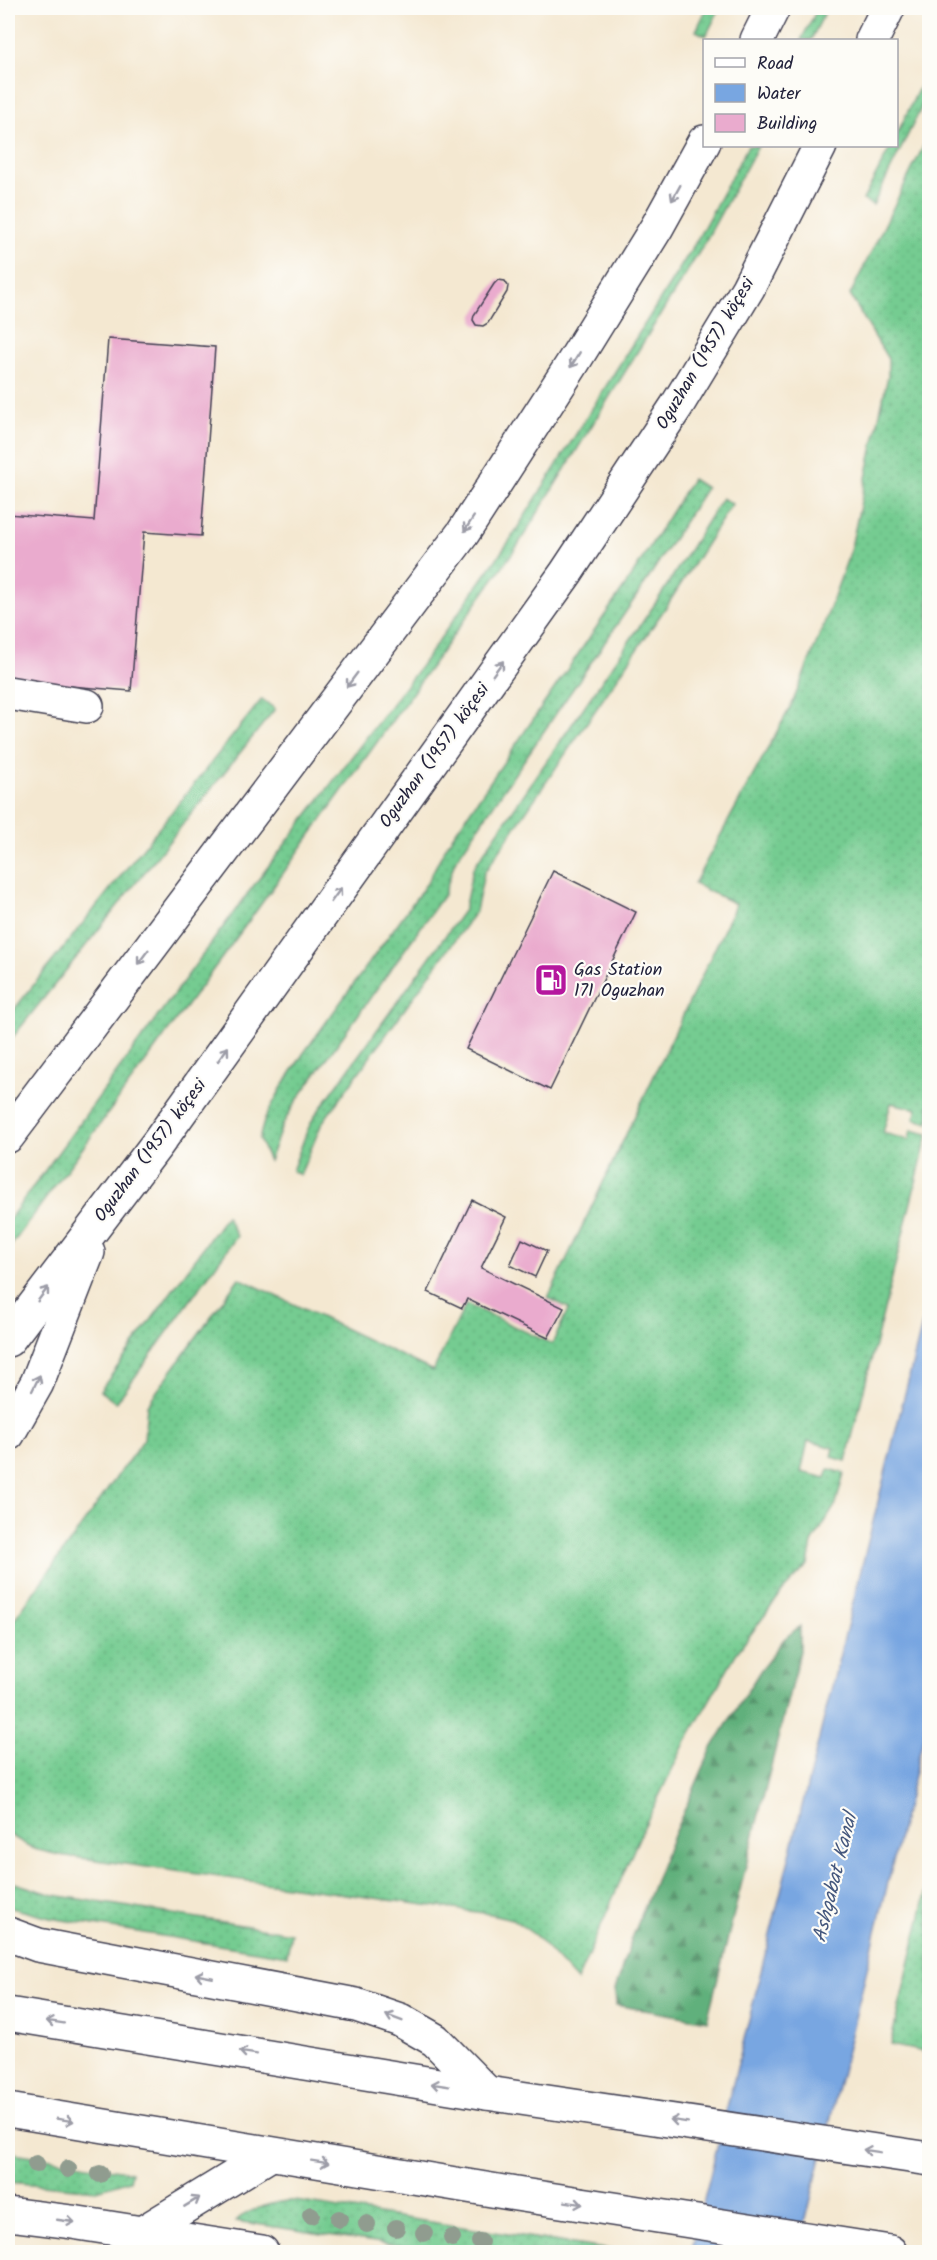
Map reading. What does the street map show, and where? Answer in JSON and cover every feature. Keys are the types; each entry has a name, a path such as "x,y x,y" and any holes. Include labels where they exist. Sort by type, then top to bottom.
{"main road":[{"path":"758,39 773,8"},
{"path":"872,39 888,8"},
{"path":"8,1136 463,533 571,366 657,227 703,146"},
{"name":"Oguzhan (1957) köçesi","path":"8,1340 159,1143 572,563 676,408 748,288 819,147"},
{"path":"8,693 87,706"},
{"path":"8,1434 37,1383 102,1217"},
{"path":"8,1934 38,1945 356,2005 400,2020 435,2040 488,2093"},
{"path":"8,2014 488,2093 930,2159"},
{"path":"8,2110 890,2253"},
{"path":"142,2233 271,2154"},
{"path":"8,2214 262,2253"}],"green space":[{"path":"707,8 720,8 706,36 696,31"},
{"path":"818,8 827,8 812,39 802,39"},
{"path":"929,67 929,92 873,205 863,200 890,147 898,147 898,132"},
{"path":"929,135 929,1123 914,1119 917,1109 891,1103 883,1133 909,1140 911,1130 928,1134 846,1461 832,1457 834,1448 808,1441 801,1472 826,1478 829,1469 844,1473 836,1504 812,1543 808,1565 782,1592 736,1654 684,1745 641,1833 577,1981 535,1935 512,1919 491,1914 59,1855 34,1849 8,1834 8,1628 144,1439 147,1405 239,1278 433,1371 466,1304 552,1344 569,1308 548,1298 736,904 694,884 792,704 850,552 888,376 888,359 850,295"},
{"path":"747,147 757,147 701,249 518,545 259,907 8,1250 8,1221 245,897 420,667 510,540 694,245"},
{"path":"692,479 706,488 642,588 455,861 444,895 295,1103 282,1126 269,1161 259,1139 265,1118 282,1087 303,1054 427,883 448,843 629,580"},
{"path":"722,498 732,504 668,604 484,873 476,911 322,1123 300,1175 292,1171 314,1117 464,910 473,868 659,598"},
{"path":"262,699 275,709 8,1043 8,1017"},
{"path":"226,1216 237,1236 116,1403 100,1391"},
{"path":"800,1626 800,1651 707,2021 616,2005 615,1990 629,1946 672,1838 712,1748 760,1671 784,1639"},
{"path":"8,1881 54,1895 291,1933 287,1956 50,1918 8,1907"},
{"path":"929,1881 930,2053 890,2045"},
{"path":"8,2152 132,2172 130,2180 97,2190 8,2182"},
{"path":"295,2201 624,2252 442,2252 235,2221 264,2206"}],"water":[{"name":"Ashgabat Kanal","path":"929,1297 929,1714 798,2252 691,2252"}],"building":[{"path":"498,280 505,281 508,286 507,292 488,323 483,326 476,325 473,320 474,315"},
{"path":"108,339 215,347 201,536 144,532 131,691 8,681 8,514 94,521"},
{"name":"Gas Station 171 Oguzhan","path":"553,871 636,912 550,1090 466,1049"},
{"path":"472,1200 506,1217 481,1268 564,1308 548,1338 467,1299 462,1308 428,1292"},
{"path":"522,1239 547,1251 535,1277 510,1265"}],"place":[{"name":"Gas Station 171 Oguzhan","path":"551,980"}]}
